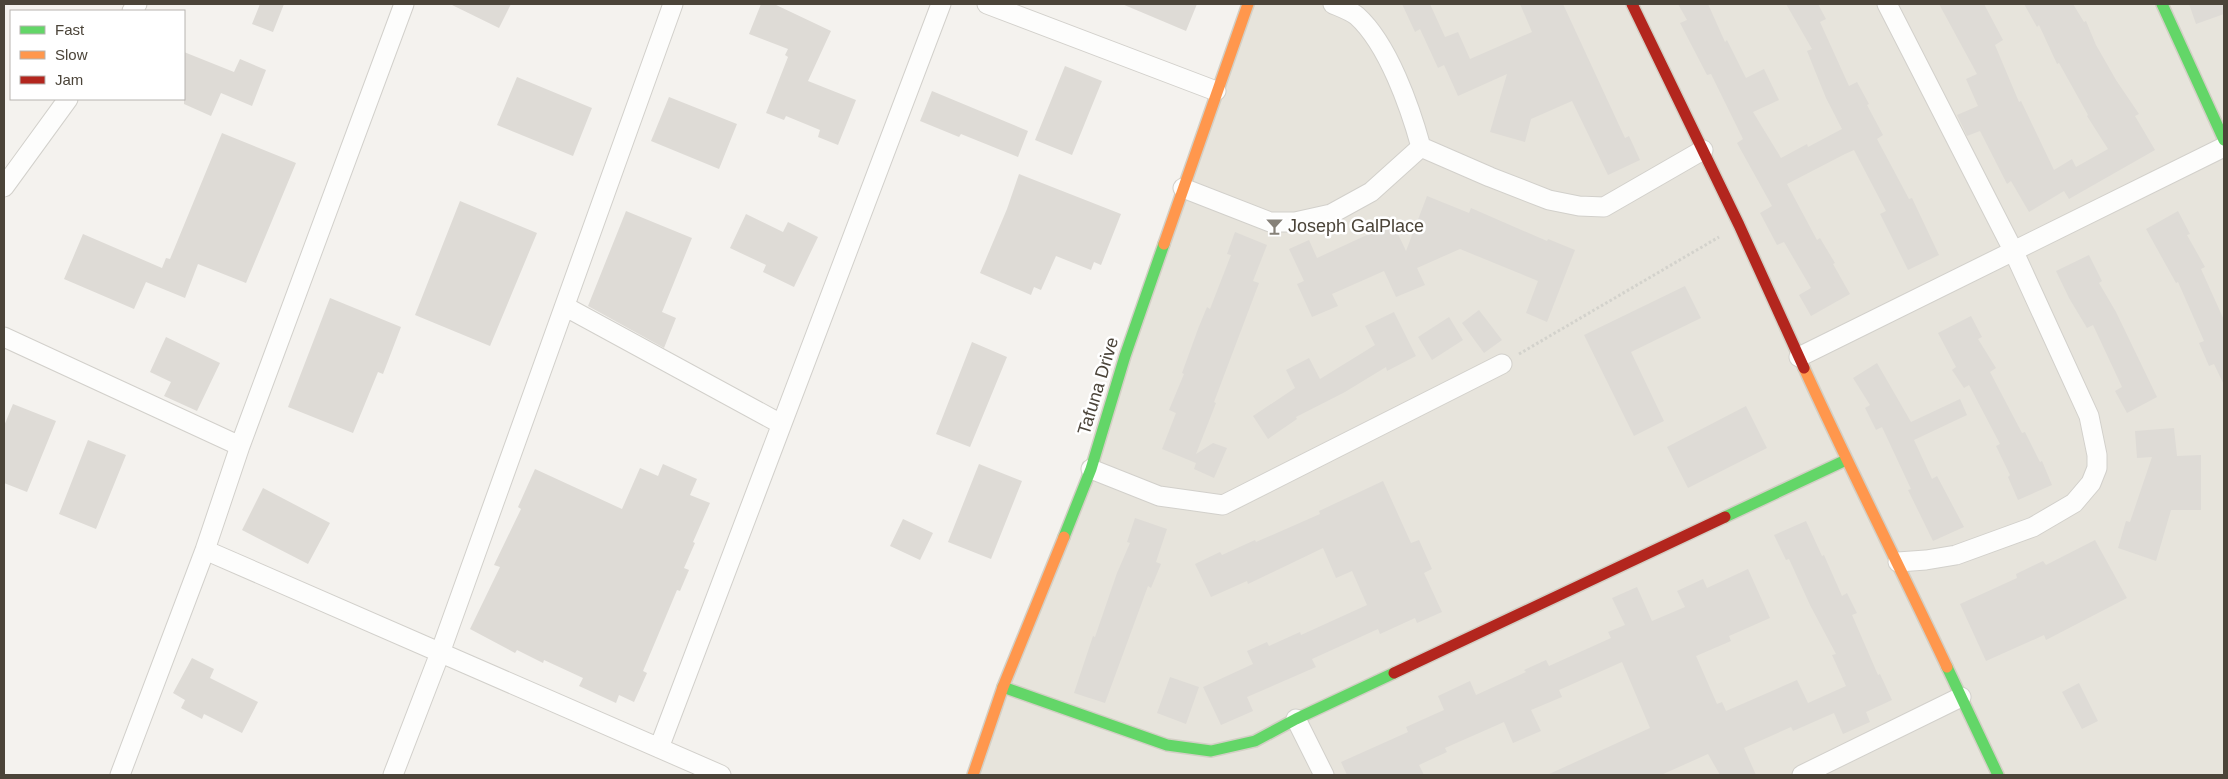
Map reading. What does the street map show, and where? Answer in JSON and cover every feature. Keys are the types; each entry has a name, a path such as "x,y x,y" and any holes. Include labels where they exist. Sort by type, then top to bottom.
{"street":[{"path":"120,775 205,550 240,446 404,4"},
{"path":"393,775 440,653 566,307 673,4"},
{"path":"659,748 941,4"},
{"path":"987,4 1216,91"},
{"name":"Tafuna Drive","path":"973,775 1003,687 1091,469 1125,356 1182,188 1248,4"},
{"path":"1333,4 1355,14 1375,35 1414,120 1421,147"},
{"path":"1632,4 1739,225 1846,460 1898,562 1998,775"},
{"path":"1887,4 2013,250 2089,416 2097,455 2097,468 2091,483 2074,503 2033,527 1956,555 1898,562"},
{"path":"2162,4 2224,140"},
{"path":"4,187 67,100"},
{"path":"1421,147 1490,178 1549,200 1579,206 1604,207 1703,150"},
{"path":"1182,188 1270,222 1295,222 1331,214 1371,192 1421,147"},
{"path":"1800,357 2224,147"},
{"path":"566,307 781,424"},
{"path":"4,337 240,446"},
{"path":"1091,469 1159,496 1223,505 1502,364"},
{"path":"1003,687 1167,745 1212,751 1254,741 1296,719 1846,460"},
{"path":"205,550 721,775"},
{"path":"1802,775 1960,697"},
{"path":"1296,719 1324,775"}],"path":[{"path":"1502,364 1739,225"}],"shaded area":[{"path":"1251,4 2224,4 2224,775 979,775"}],"building":[{"path":"260,4 284,4 273,32 252,24"},
{"path":"450,4 511,4 499,28"},
{"path":"761,4 774,4 831,31 808,81 856,100 838,145 818,137 820,130 786,116 784,120 766,113 788,57 785,55 788,49 749,34"},
{"path":"1122,4 1197,4 1186,31"},
{"path":"1402,4 1430,4 1445,37 1458,32 1470,59 1532,32 1520,4 1563,4 1625,138 1629,136 1640,160 1608,175 1572,101 1531,119 1525,142 1490,132 1507,74 1458,96 1444,65 1438,68 1420,29 1415,32"},
{"path":"1678,4 1708,4 1725,42 1727,40 1746,78 1764,69 1779,100 1753,112 1781,158 1807,144 1808,147 1842,129 1826,98 1807,51 1812,49 1786,4 1818,4 1826,19 1820,22 1849,86 1857,82 1869,104 1867,105 1883,135 1877,139 1909,199 1912,198 1939,255 1908,270 1880,214 1886,211 1854,150 1845,154 1787,184 1817,240 1820,238 1835,263 1833,264 1850,294 1811,316 1799,295 1811,288 1784,242 1777,245 1760,213 1772,206 1737,143 1743,139 1711,74 1707,75 1680,23 1687,20"},
{"path":"1939,4 1984,4 2003,40 1995,45 2019,102 2021,101 2054,170 2072,159 2076,167 2108,149 2087,116 2059,63 2057,64 2039,25 2037,27 2024,4 2073,4 2084,22 2086,21 2096,45 2116,80 2139,114 2135,116 2155,150 2069,199 2064,191 2029,212 2011,181 2007,184 1980,131 1967,136 1957,115 1978,106 1966,79 1977,74"},
{"path":"2189,4 2224,4 2224,14 2196,24"},
{"path":"185,52 234,72 240,59 266,70 252,106 221,93 211,116 184,104"},
{"path":"1065,66 1102,81 1072,155 1035,140"},
{"path":"517,77 592,108 573,156 497,125"},
{"path":"932,91 1028,131 1018,157 961,134 959,137 920,121"},
{"path":"669,97 737,124 719,169 651,141"},
{"path":"222,133 296,163 246,283 198,264 185,298 146,282 134,309 64,279 83,234 162,268 166,258 170,259"},
{"path":"1019,174 1121,214 1101,265 1094,262 1091,270 1056,256 1041,290 1034,287 1031,295 980,273 1007,209"},
{"path":"1427,196 1469,213 1471,208 1547,241 1548,239 1575,250 1547,322 1526,313 1538,281 1460,249 1417,268 1425,285 1396,297 1384,271 1332,294 1338,306 1312,317 1297,284 1304,281 1289,249 1309,240 1317,258 1369,234 1366,227 1390,217 1406,251"},
{"path":"460,201 537,233 490,346 415,315"},
{"path":"626,211 692,238 662,312 676,318 664,348 588,306"},
{"path":"2178,211 2190,234 2187,235 2205,267 2201,269 2224,320 2224,385 2214,364 2209,366 2199,343 2204,341 2178,282 2176,283 2146,229"},
{"path":"746,214 783,232 788,222 818,237 794,287 763,272 766,265 730,248"},
{"path":"1235,232 1267,245 1253,281 1259,283 1196,454 1213,443 1227,448 1214,478 1194,469 1196,463 1162,449 1176,413 1169,410 1184,374 1182,373 1198,329 1207,307 1210,309 1231,255 1227,254"},
{"path":"2089,255 2102,281 2099,283 2116,312 2157,397 2127,413 2115,391 2122,387 2093,325 2087,328 2056,271"},
{"path":"1685,286 1701,318 1631,352 1664,421 1634,436 1584,335"},
{"path":"330,298 401,327 383,374 378,372 353,433 288,407"},
{"path":"1479,310 1502,340 1484,353 1462,323"},
{"path":"1394,312 1416,356 1387,371 1386,367 1345,392 1296,417 1297,419 1268,439 1253,416 1295,388 1286,370 1309,358 1320,379 1375,345 1365,326"},
{"path":"1971,316 1982,337 1978,339 1996,368 1990,372 2022,433 2025,432 2040,462 2042,461 2052,485 2018,500 2008,477 2010,475 1996,446 2000,444 1969,385 1964,388 1952,370 1956,367 1938,333"},
{"path":"1449,317 1463,340 1432,360 1418,337"},
{"path":"166,337 220,363 197,411 164,396 171,382 150,372"},
{"path":"972,342 1007,357 970,447 936,434"},
{"path":"1877,363 1911,422 1960,399 1967,415 1914,440 1932,479 1937,476 1964,527 1933,541 1908,490 1911,489 1882,427 1876,430 1865,408 1870,405 1853,378"},
{"path":"13,404 56,421 27,492 4,483 4,426"},
{"path":"1746,406 1767,448 1688,488 1667,447"},
{"path":"2174,428 2177,456 2201,455 2201,510 2171,510 2156,561 2118,548 2126,521 2130,522 2152,457 2137,458 2135,431"},
{"path":"88,440 126,455 96,529 59,514"},
{"path":"663,464 697,479 690,495 710,503 684,568 689,570 680,591 677,590 643,671 647,673 634,702 619,695 616,703 579,686 583,678 544,660 543,663 517,650 515,653 470,629 500,567 494,565 521,509 518,507 535,469 622,509 640,468 658,476"},
{"path":"979,464 1022,481 991,559 948,542"},
{"path":"1383,481 1411,543 1419,540 1432,569 1424,573 1442,612 1417,623 1415,618 1380,634 1378,629 1312,659 1316,667 1247,697 1253,711 1221,725 1203,687 1253,664 1247,651 1267,642 1269,646 1300,632 1301,635 1367,605 1352,571 1336,578 1323,548 1248,584 1247,581 1211,597 1195,564 1220,552 1222,555 1255,540 1256,542 1320,514 1319,511"},
{"path":"263,488 330,523 308,564 242,530"},
{"path":"1135,518 1167,529 1156,562 1161,564 1151,588 1148,586 1105,703 1074,693 1093,636 1095,637 1117,573 1130,543 1127,542"},
{"path":"903,519 933,533 920,560 890,546"},
{"path":"1806,521 1822,556 1824,555 1842,596 1847,593 1857,613 1852,615 1878,675 1880,674 1892,700 1866,712 1870,722 1843,734 1834,713 1793,731 1791,727 1744,748 1756,775 1720,775 1708,754 1661,775 1547,775 1650,728 1622,662 1559,690 1562,697 1531,710 1541,731 1513,743 1504,722 1445,748 1447,752 1419,765 1424,775 1347,775 1341,762 1408,732 1406,727 1444,710 1438,696 1470,681 1476,695 1526,672 1524,670 1546,660 1549,666 1611,638 1608,632 1625,625 1612,598 1637,587 1652,621 1685,607 1677,591 1703,579 1707,588 1748,569 1770,618 1729,636 1731,641 1696,656 1717,704 1722,702 1726,711 1797,680 1808,703 1846,686 1832,655 1836,654 1810,605 1789,559 1786,560 1774,535"},
{"path":"2095,540 2127,598 2046,640 2044,635 1986,661 1960,604 2017,578 2016,574 2043,561 2046,565"},
{"path":"192,658 214,669 210,678 258,702 242,733 204,714 202,719 181,708 185,700 173,693"},
{"path":"1170,677 1199,687 1186,724 1157,713"},
{"path":"2079,683 2098,721 2082,729 2062,692"}],"traffic: fast":[{"path":"2162,4 2224,140"},
{"path":"1064,537 1091,469 1125,356 1164,244"},
{"path":"1725,517 1846,460"},
{"path":"1947,667 1998,775"},
{"path":"1003,687 1167,745 1211,751 1255,741 1296,719 1394,673"}],"traffic: slow":[{"path":"1164,244 1248,4"},
{"path":"1804,368 1947,667"},
{"path":"973,775 1003,687 1064,537"}],"traffic: jam":[{"path":"1632,4 1739,225 1804,368"},
{"path":"1394,673 1725,517"}],"place":[{"name":"Joseph GalPlace","path":"1274,226"}]}
